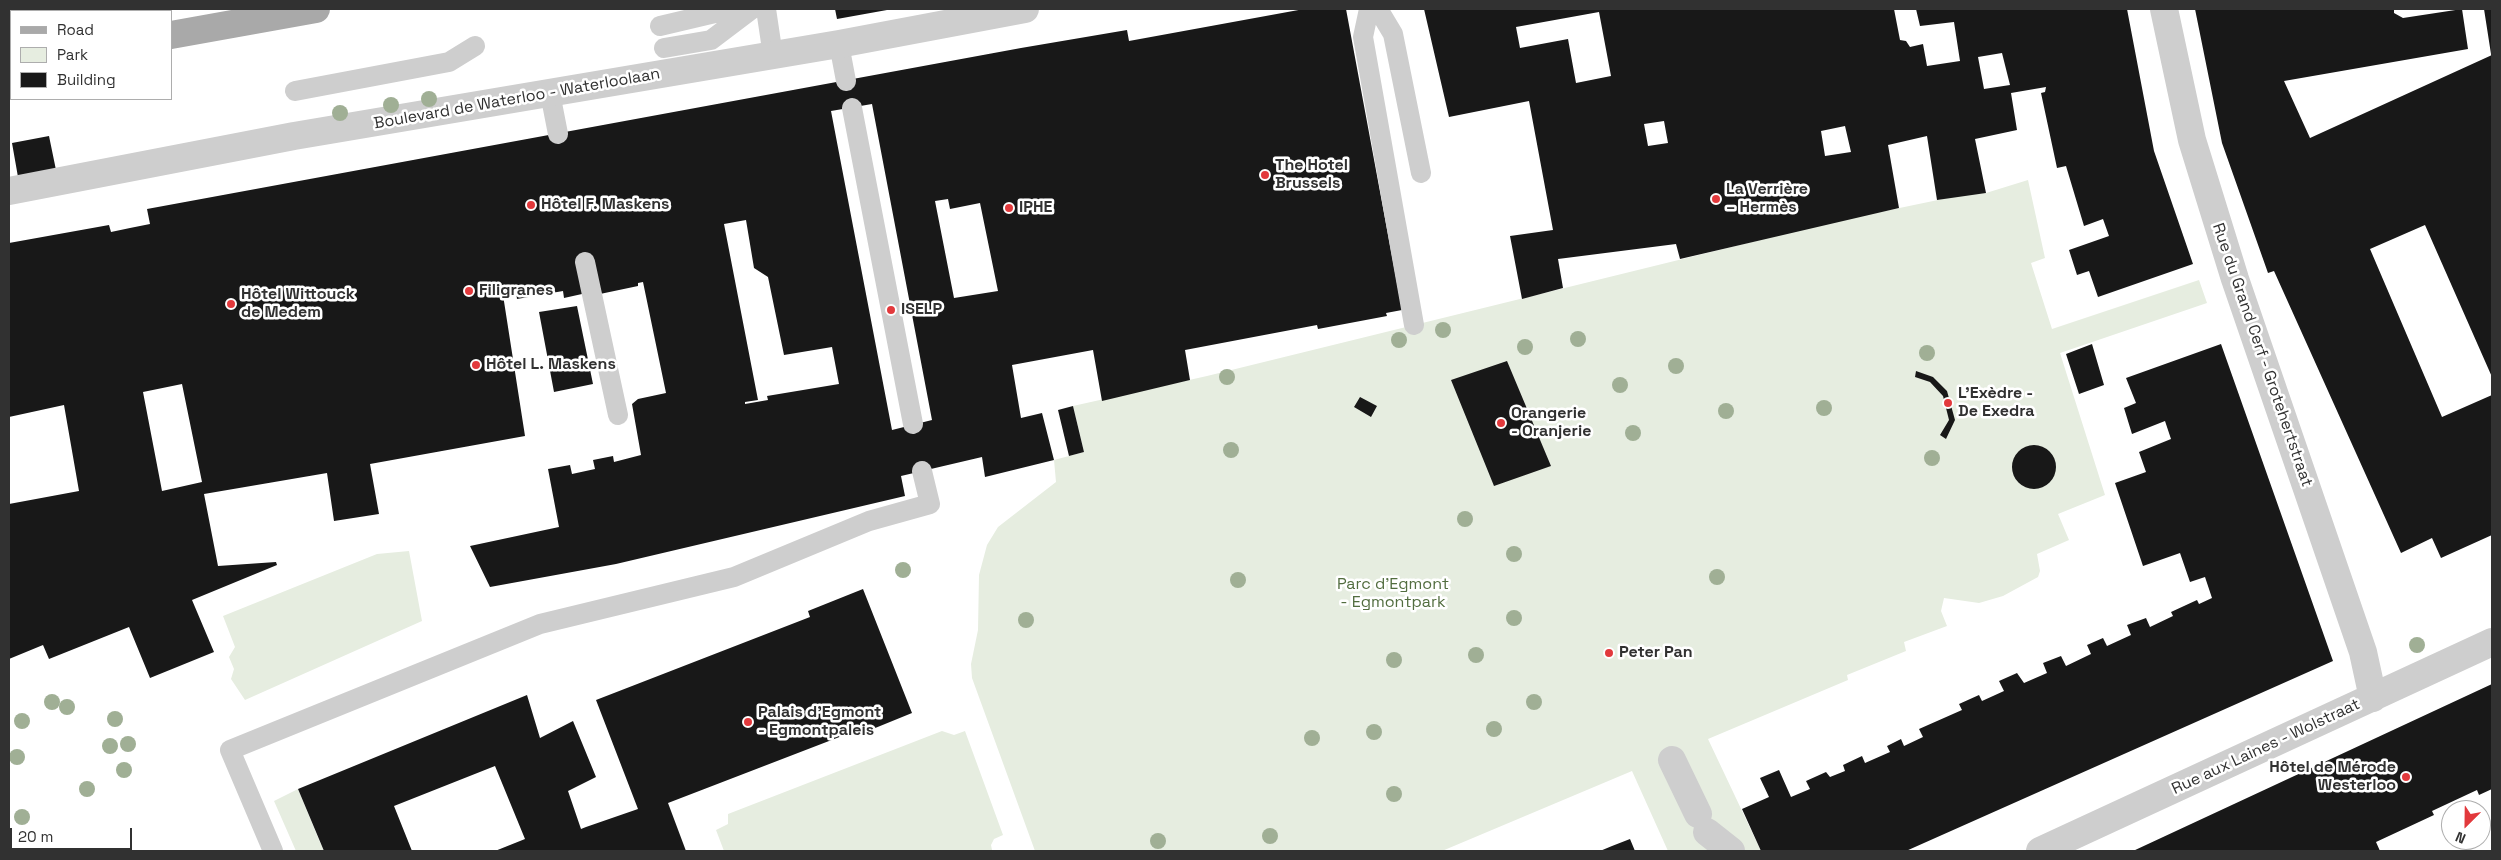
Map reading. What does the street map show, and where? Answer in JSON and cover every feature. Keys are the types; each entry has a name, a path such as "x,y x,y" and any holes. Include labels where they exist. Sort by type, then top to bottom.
{"main road":[{"path":"172,34 316,9"}],"street":[{"name":"Rue du Grand Cerf - Grotehertstraat","path":"2164,9 2192,140 2235,279 2363,652 2373,698"},
{"name":"Boulevard de Waterloo - Waterloolaan","path":"9,191 294,136 773,56 1008,10"},
{"name":"Rue aux Laines - Wolstraat","path":"2040,851 2492,642"},
{"path":"1672,760 1698,814"},
{"path":"1709,851 1706,832 1731,851"}],"lane":[{"path":"660,26 732,9"},
{"path":"664,48 711,40 752,9"},
{"path":"766,9 773,56"},
{"path":"1369,9 1363,37 1414,325"},
{"path":"1378,9 1394,34 1421,173"},
{"path":"839,44 846,81"},
{"path":"295,91 449,62 475,46"},
{"path":"550,93 558,134"},
{"path":"852,108 913,424"},
{"path":"585,262 618,415"},
{"path":"273,851 230,750 540,624 734,577 869,520 930,504 922,471"}],"green space":[{"name":"Parc d'Egmont - Egmontpark","path":"2028,180 2045,258 2031,263 2052,329 2199,280 2207,303 2060,353 2105,495 2058,514 2069,540 2037,554 2040,571 2038,577 2003,596 1979,603 1944,598 1941,611 1947,626 1904,642 1906,651 1847,675 1848,680 1708,739 1761,851 1668,851 1632,771 1442,851 1035,851 972,678 971,664 978,630 979,575 987,545 998,527 1056,482 1054,460 1084,452 1073,406 1207,376 1837,221 1962,195 1986,193"},
{"path":"409,551 422,621 245,700 231,679 234,669 229,657 235,647 223,616 377,554"},
{"path":"942,731 954,735 965,731 1003,835 994,839 991,845 992,850 724,851 716,830 728,824 728,814"},
{"path":"298,789 324,851 296,851 274,801"}],"building":[{"path":"835,9 887,9 887,10 837,19"},
{"path":"1304,9 1346,9 1402,310 1386,313 1387,316 1318,329 1317,325 1185,350 1190,380 1102,401 1093,350 1012,365 1021,418 1042,413 1054,460 985,477 982,457 901,476 905,496 616,564 490,587 470,546 559,527 548,469 570,465 572,474 595,469 593,460 613,456 614,462 641,455 632,404 638,399 666,393 643,282 638,283 638,286 600,294 582,294 564,298 563,291 517,299 516,292 503,295 525,436 370,464 379,514 334,521 327,473 204,494 218,566 276,562 277,565 192,600 214,652 150,678 129,627 49,659 43,645 9,659 9,504 79,491 64,405 9,417 9,243 109,225 111,232 150,224 147,209 1021,48 1127,30 1129,41","holes":["872,104 932,420 892,430 831,111","948,199 950,209 980,203 998,291 954,298 935,201","746,220 754,268 768,277 784,355 832,347 839,384 767,396 768,400 745,404 745,402 758,400 724,224","182,384 202,482 162,491 143,392"]},
{"path":"1424,9 1894,9 1900,40 1906,41 1910,47 1923,44 1927,66 1960,61 1954,22 1920,26 1916,9 2127,9 2154,151 2193,264 2098,297 2089,271 2077,275 2069,250 2109,236 2103,219 2084,226 2066,166 2057,168 2041,93 2045,92 2046,87 2011,93 2017,130 1975,139 1986,193 1937,200 1927,136 1888,145 1899,208 1680,259 1676,244 1558,259 1563,288 1522,299 1510,236 1553,230 1529,101 1449,117","holes":["1599,12 1611,76 1576,83 1568,39 1520,48 1516,27","2002,53 2010,85 1984,89 1978,57","1664,121 1668,143 1648,146 1644,124","1845,126 1851,152 1825,156 1821,131"]},
{"path":"2195,9 2394,9 2394,13 2403,18 2462,9 2468,49 2284,81 2310,138 2492,55 2492,377 2425,225 2370,249 2442,417 2492,395 2492,535 2441,558 2432,538 2401,553 2274,271 2268,273 2222,143"},
{"path":"2484,9 2492,9 2491,54"},
{"path":"49,136 56,170 18,177 12,143"},
{"path":"577,306 593,384 554,392 539,312"},
{"path":"2092,344 2104,385 2079,394 2066,354"},
{"path":"2221,344 2333,661 1906,851 1761,851 1742,809 1769,797 1760,778 1779,770 1791,797 1810,789 1806,781 1826,772 1830,777 1845,771 1843,765 1862,756 1865,763 1890,752 1887,746 1901,739 1904,746 1923,737 1919,729 1962,710 1959,704 1979,695 1982,701 2004,691 1999,681 2017,673 2024,683 2047,673 2043,663 2061,656 2066,666 2091,654 2087,645 2103,638 2107,646 2131,635 2127,625 2146,618 2150,627 2173,616 2171,612 2197,600 2199,604 2212,598 2205,577 2190,582 2180,553 2143,566 2115,483 2146,472 2139,452 2171,439 2165,421 2132,434 2124,408 2136,403 2126,378"},
{"name":"Orangerie - Oranjerie","path":"1507,361 1551,466 1494,486 1451,380"},
{"name":"L'Exèdre - De Exedra","path":"1916,371 1933,377 1947,391 1955,420 1946,439 1940,435 1949,420 1943,396 1930,382 1915,377"},
{"path":"1360,397 1377,406 1371,417 1354,407"},
{"path":"1073,406 1084,452 1069,456 1058,410"},
{"path":"2030,445 2038,445 2050,451 2056,467 2050,483 2038,489 2030,489 2018,483 2012,471 2012,463 2018,451"},
{"name":"Palais d'Egmont - Egmontpaleis","path":"863,589 912,713 858,735 855,731 668,803 686,851 495,851 525,839 495,766 394,806 412,851 324,851 298,789 527,695 540,738 573,721 596,777 568,791 581,829 638,809 596,700 810,617 808,611"},
{"name":"Hôtel de Mérode Westerloo","path":"2492,684 2492,789 2479,795 2477,790 2456,800 2441,800 2441,807 2432,811 2434,815 2376,842 2380,851 2133,851"},
{"path":"1630,839 1635,851 1600,851 1612,846"}],"place":[{"name":"The Hotel Brussels","path":"1265,175"},
{"name":"La Verrière – Hermès","path":"1716,199"},
{"name":"Hôtel F. Maskens","path":"531,205"},
{"name":"IPHE","path":"1009,208"},
{"name":"Filigranes","path":"469,291"},
{"name":"Hôtel Wittouck de Medem","path":"231,304"},
{"name":"ISELP","path":"891,310"},
{"name":"Hôtel L. Maskens","path":"476,365"},
{"name":"L'Exèdre - De Exedra","path":"1948,403"},
{"name":"Orangerie - Oranjerie","path":"1501,423"},
{"name":"Peter Pan","path":"1609,653"},
{"name":"Palais d'Egmont - Egmontpaleis","path":"748,722"},
{"name":"Hôtel de Mérode Westerloo","path":"2406,777"}]}
